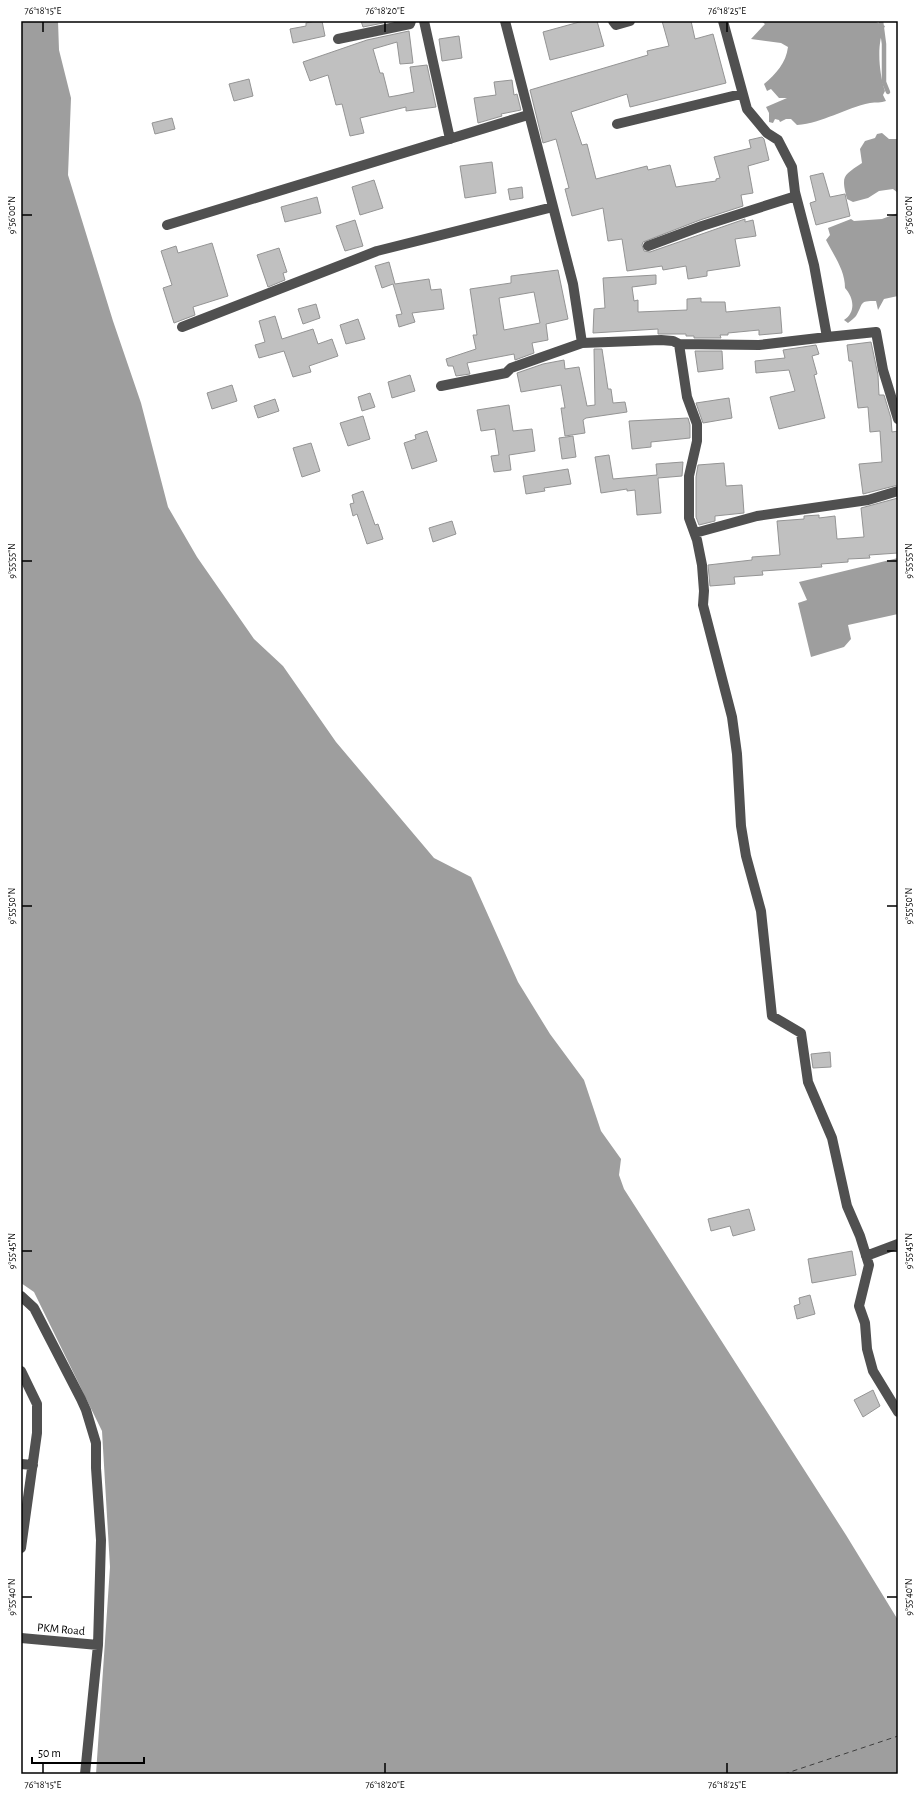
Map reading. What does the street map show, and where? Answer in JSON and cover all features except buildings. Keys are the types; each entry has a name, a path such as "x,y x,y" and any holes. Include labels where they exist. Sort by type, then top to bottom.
{"street":[{"path":"338,39 410,24 411,21"},
{"path":"424,21 450,139"},
{"path":"506,21 528,115 573,284 582,343"},
{"path":"613,21 616,25 630,21"},
{"path":"723,21 747,109 767,133 778,140 792,167 796,196 814,265 826,337"},
{"path":"617,124 742,94"},
{"path":"167,225 528,115"},
{"path":"648,246 702,226 796,196"},
{"path":"182,327 377,251 553,207"},
{"path":"441,386 506,373 511,368 582,343 661,340 673,341 679,344 766,344 876,332 883,370 898,418"},
{"path":"679,344 687,396 697,424 697,441 689,476 689,518 695,533 702,565 704,591 703,605 732,716 737,754 741,826 746,856 762,911 772,1016 801,1033 808,1082 832,1138 848,1206 869,1266 859,1306 865,1323 867,1349 873,1371 898,1412"},
{"path":"695,533 756,516 868,500 898,491"},
{"path":"866,1256 898,1244"},
{"path":"21,1296 34,1308 81,1400 86,1410 96,1443 96,1468 101,1540 98,1645 86,1774"},
{"path":"21,1371 37,1404 37,1433 21,1548"},
{"path":"21,1464 32,1465"},
{"name":"PKM Road","path":"21,1638 98,1645"}],"shaded area":[{"path":"21,21 58,21 59,50 71,98 68,175 113,321 141,403 168,507 197,557 254,639 283,666 336,742 434,858 471,877 518,982 550,1034 584,1080 601,1131 621,1159 619,1175 624,1189 846,1535 898,1620 898,1774 96,1774 110,1567 102,1431 34,1292 21,1283"},
{"path":"761,21 874,21 885,26 880,41 879,58 881,76 885,91 883,95 886,101 861,105 807,124 797,125 791,119 786,119 780,122 779,120 775,119 773,123 769,122 769,113 766,107 787,98 779,98 771,89 767,91 764,84 780,68 787,53 788,47 781,43 751,39 765,24"},
{"path":"882,133 889,139 898,139 898,193 893,189 879,191 868,198 853,202 847,199 844,185 845,177 862,163 860,149 865,141 875,138 877,134"},
{"path":"898,213 898,296 884,299 878,310 876,301 864,302 856,316 848,323 844,320 848,317 852,309 852,300 845,288 845,281 836,257 826,240 830,235 828,228 851,219 854,221 882,219"},
{"path":"898,558 898,614 848,625 851,639 844,647 811,657 798,603 807,600 799,582"}],"waterway":[{"path":"881,21 884,44 884,82 888,92"}],"ferry route":[{"path":"784,1774 898,1736"}]}
